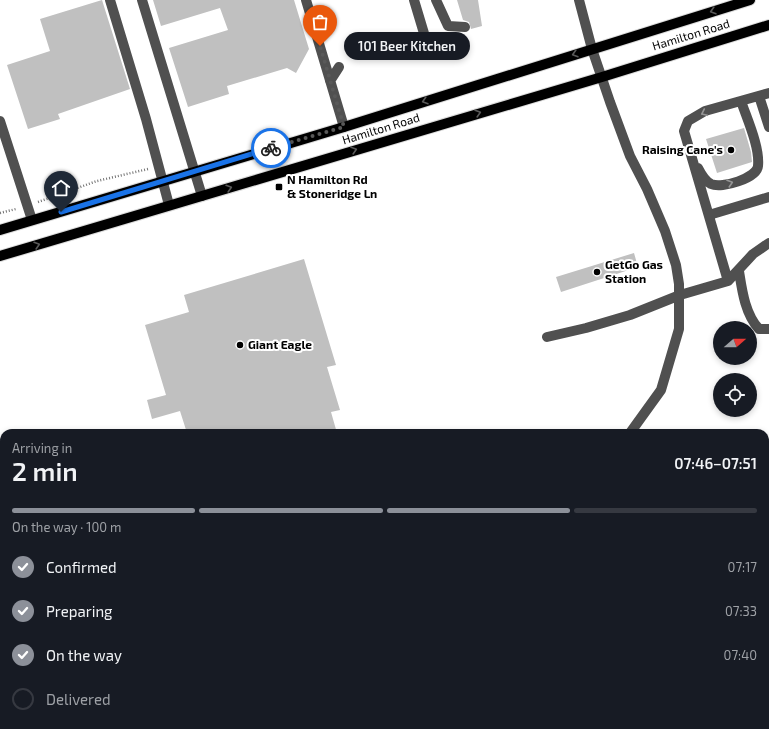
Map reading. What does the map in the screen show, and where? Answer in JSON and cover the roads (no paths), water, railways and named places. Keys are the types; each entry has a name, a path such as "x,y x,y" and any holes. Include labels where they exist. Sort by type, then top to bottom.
{"main road":[{"name":"Hamilton Road","path":"0,230 195,170 344,127 750,0"},
{"name":"Hamilton Road","path":"0,256 602,77 769,25"}],"street":[{"path":"110,0 169,205"},
{"path":"142,0 202,196"},
{"path":"306,0 344,127"},
{"path":"414,0 426,40"},
{"path":"436,0 448,26 465,28"},
{"path":"579,0 592,49 630,156 648,189 665,231 676,266 680,295 679,329 661,390 633,429"},
{"path":"330,81 339,67"},
{"path":"728,281 684,131 688,122 705,112 764,94 769,127"},
{"path":"692,157 702,175 710,184 719,187 753,176 758,167 758,153 741,101"},
{"path":"0,121 26,206 32,220"},
{"path":"709,215 769,197"},
{"path":"547,337 586,328 630,315 680,295 728,281 739,271 753,254 769,243"},
{"path":"739,271 751,321 759,329 769,329"}],"place":[{"name":"101 Beer Kitchen","path":"320,46"},
{"name":"Raising Cane's","path":"731,150"},
{"name":"N Hamilton Rd & Stoneridge Ln","path":"279,187"},
{"name":"GetGo Gas Station","path":"597,272"},
{"name":"Giant Eagle","path":"240,345"}]}
